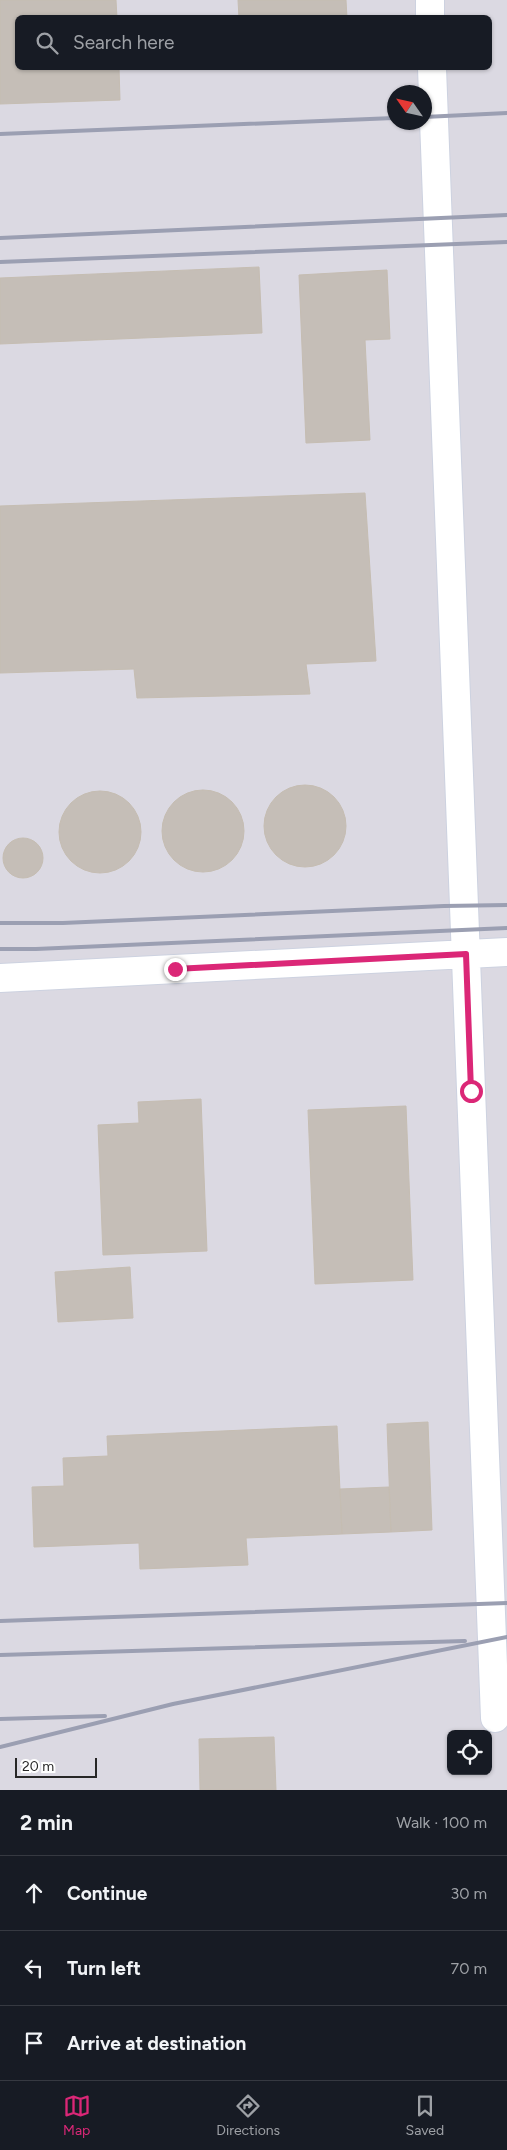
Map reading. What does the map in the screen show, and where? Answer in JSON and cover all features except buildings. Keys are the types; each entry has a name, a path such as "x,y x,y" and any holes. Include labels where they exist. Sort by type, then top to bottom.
{"street":[{"path":"430,0 430,15"},
{"path":"432,70 495,1718"},
{"path":"0,978 507,952"}],"shaded area":[{"path":"0,0 507,0 507,1790 0,1790"}],"railway":[{"path":"432,117 507,113"},
{"path":"0,134 387,118"},
{"path":"0,238 507,215"},
{"path":"0,262 507,242"},
{"path":"0,923 63,923 444,906 507,905"},
{"path":"0,949 507,928"},
{"path":"0,1621 507,1603"},
{"path":"0,1747 173,1704 507,1637"},
{"path":"0,1655 465,1641"},
{"path":"0,1719 105,1716"}],"route":[{"path":"175,969 466,954 471,1091"}]}
